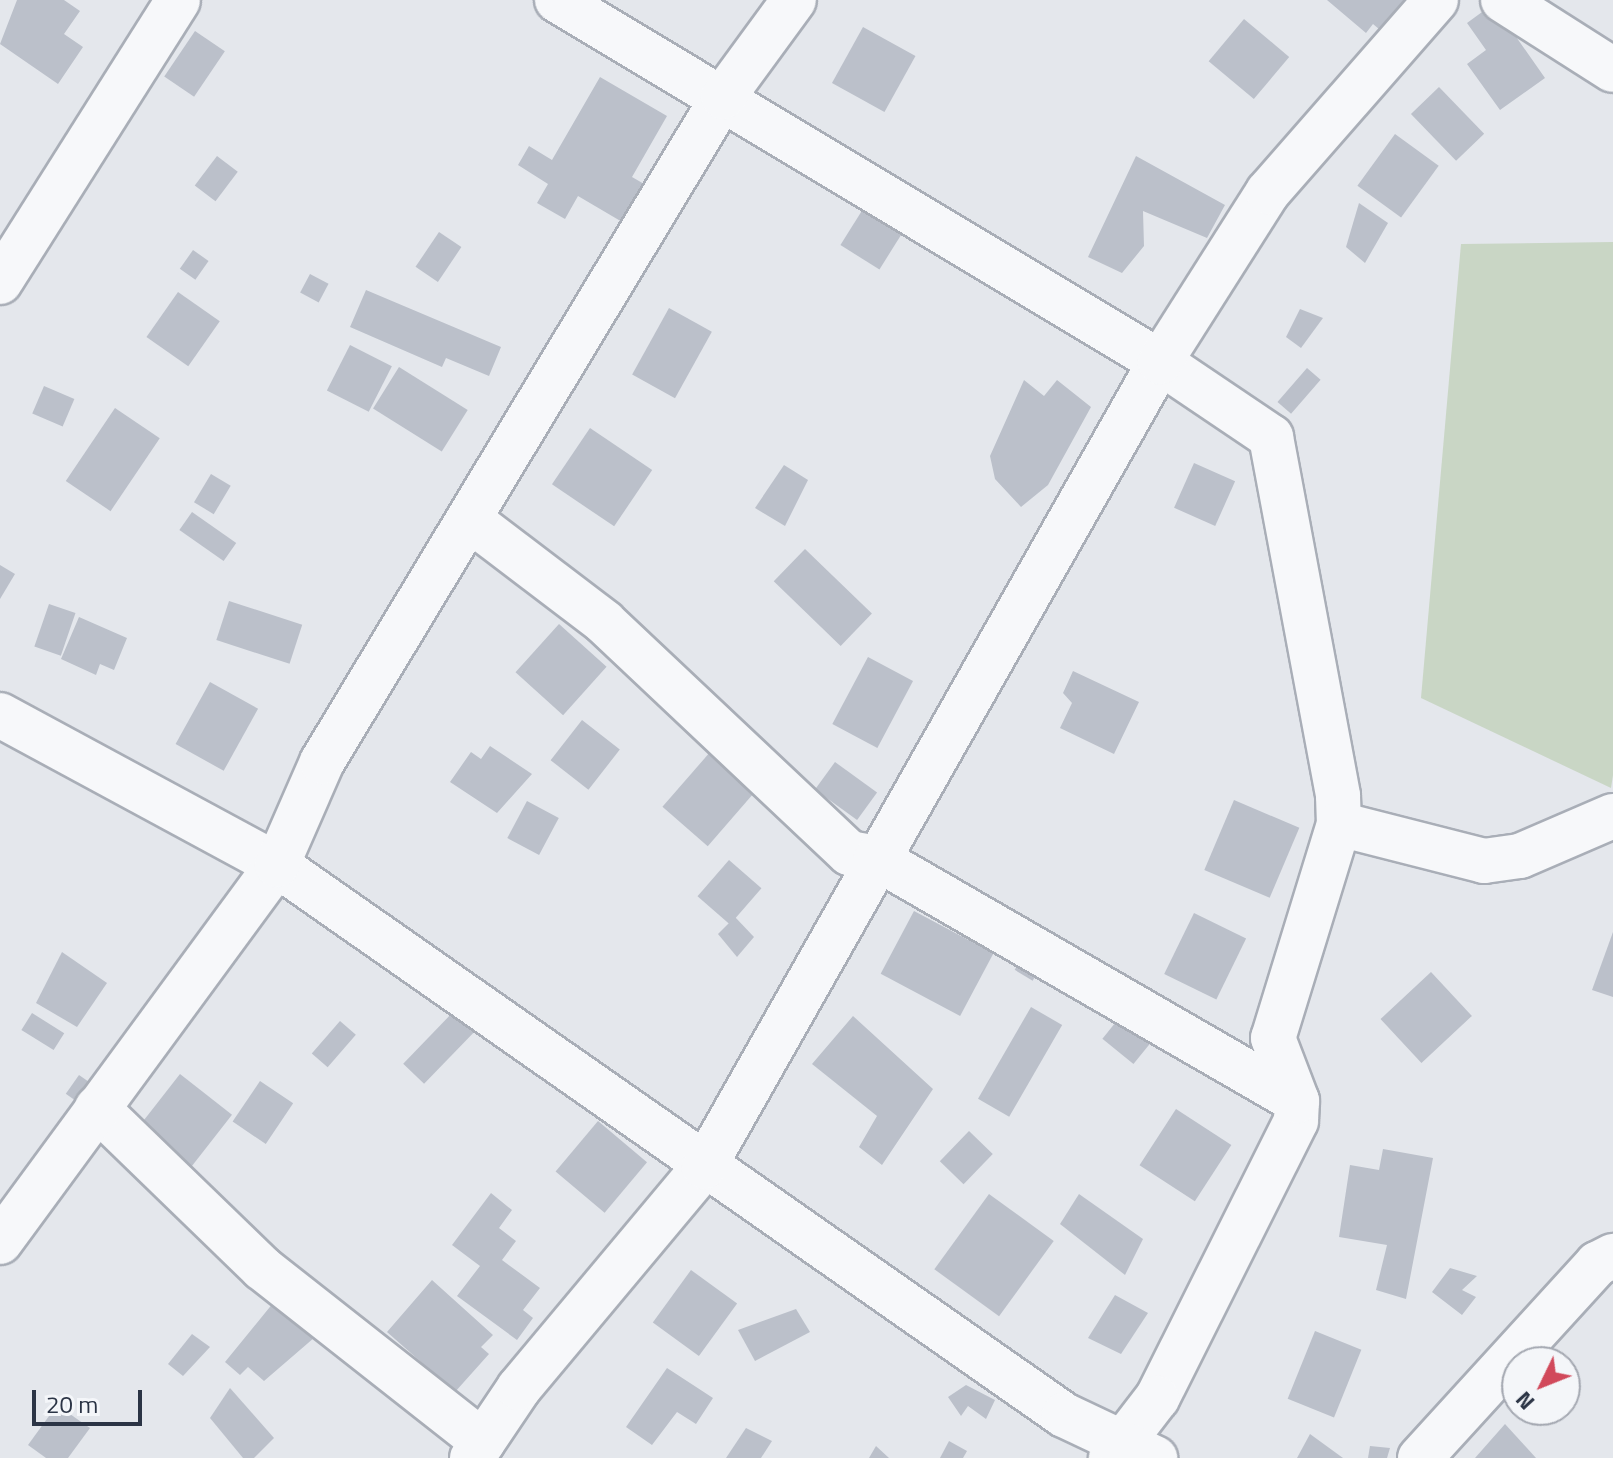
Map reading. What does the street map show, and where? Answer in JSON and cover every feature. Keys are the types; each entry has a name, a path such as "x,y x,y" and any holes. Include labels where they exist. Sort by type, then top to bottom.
{"street":[{"path":"0,282 178,0"},
{"path":"0,715 277,865 435,970 704,1167 1064,1415 1129,1453 1296,1121 1297,1101 1273,1038 1339,824 1271,437 1160,362 557,0"},
{"path":"0,1242 277,865 322,762 723,97 794,0"},
{"path":"97,1108 262,1268 477,1450 537,1365 704,1167 876,858 1160,362 1268,192 1436,0"},
{"path":"1503,0 1613,70"},
{"path":"469,519 635,649 828,837 849,853 876,858 1297,1101"},
{"path":"1339,824 1484,861 1520,856 1613,816"},
{"path":"1420,1458 1587,1275 1613,1256"}],"green space":[{"path":"1613,242 1611,788 1421,698 1461,244"}],"building":[{"path":"17,0 64,0 80,11 64,34 83,47 58,84 0,44"},
{"path":"1327,0 1419,0 1392,40 1373,24 1366,33"},
{"path":"1493,4 1545,78 1500,110 1467,64 1486,50 1467,23"},
{"path":"1244,19 1289,57 1254,99 1209,61"},
{"path":"863,27 915,56 884,112 832,83"},
{"path":"195,31 225,51 194,97 164,77"},
{"path":"600,77 667,116 632,177 651,188 629,226 578,196 565,219 537,203 548,184 518,165 529,146 552,160"},
{"path":"1439,87 1484,134 1456,161 1411,114"},
{"path":"1395,134 1439,166 1401,218 1357,186"},
{"path":"217,156 238,172 215,201 195,186"},
{"path":"1136,156 1225,205 1207,238 1143,211 1144,246 1122,273 1088,257"},
{"path":"868,201 907,225 879,269 840,245"},
{"path":"1359,203 1388,223 1365,263 1346,247"},
{"path":"439,232 461,247 438,282 416,267"},
{"path":"193,250 209,261 195,280 180,269"},
{"path":"310,274 329,284 319,302 300,293"},
{"path":"366,290 501,347 489,376 446,358 442,367 350,327"},
{"path":"178,292 220,321 188,366 146,337"},
{"path":"669,308 712,332 675,398 632,374"},
{"path":"1300,309 1323,318 1301,348 1286,337"},
{"path":"350,345 392,366 369,412 327,390"},
{"path":"399,367 468,410 442,451 373,409"},
{"path":"1307,368 1321,380 1291,414 1277,402"},
{"path":"1024,380 1044,396 1057,380 1091,407 1048,485 1021,507 995,479 990,456"},
{"path":"44,386 74,399 63,427 32,414"},
{"path":"115,408 160,438 111,511 66,481"},
{"path":"590,428 652,470 614,526 552,484"},
{"path":"1194,463 1235,481 1215,526 1174,508"},
{"path":"784,465 808,480 785,526 755,508"},
{"path":"211,474 231,486 214,514 194,502"},
{"path":"192,512 236,543 224,561 179,530"},
{"path":"805,549 872,614 841,646 774,581"},
{"path":"0,565 15,574 0,599"},
{"path":"229,601 302,625 290,664 216,640"},
{"path":"49,604 75,613 61,656 34,647"},
{"path":"79,617 127,638 114,670 100,664 96,675 61,659"},
{"path":"559,624 607,667 563,715 516,672"},
{"path":"868,657 913,681 877,748 832,724"},
{"path":"1073,671 1139,702 1114,754 1060,728 1072,703 1063,693"},
{"path":"210,682 258,709 224,771 176,744"},
{"path":"582,720 620,750 588,790 551,760"},
{"path":"490,746 532,774 497,813 450,782 471,752 481,759"},
{"path":"711,751 756,790 708,846 662,807"},
{"path":"835,762 877,793 857,820 815,790"},
{"path":"1234,800 1299,828 1270,898 1204,870"},
{"path":"527,801 559,818 539,855 507,838"},
{"path":"729,860 761,888 730,924 698,896"},
{"path":"914,911 993,953 960,1016 881,974"},
{"path":"1194,913 1246,938 1216,1000 1164,974"},
{"path":"735,917 754,937 737,957 718,934"},
{"path":"1613,932 1613,997 1592,990"},
{"path":"1026,951 1044,962 1033,981 1015,970"},
{"path":"62,952 107,983 77,1027 36,1003"},
{"path":"1431,972 1472,1016 1421,1063 1381,1019"},
{"path":"1031,1007 1062,1025 1009,1117 978,1099"},
{"path":"456,1009 477,1029 424,1084 403,1064"},
{"path":"32,1013 64,1033 54,1050 21,1030"},
{"path":"853,1016 933,1089 882,1165 859,1147 877,1116 812,1064"},
{"path":"1120,1017 1151,1042 1133,1064 1102,1039"},
{"path":"340,1021 356,1035 328,1067 312,1053"},
{"path":"180,1074 232,1115 191,1167 139,1127"},
{"path":"79,1075 96,1087 83,1106 66,1094"},
{"path":"260,1081 293,1103 266,1144 233,1122"},
{"path":"1176,1109 1231,1145 1195,1201 1140,1165"},
{"path":"598,1121 647,1162 605,1213 556,1172"},
{"path":"969,1131 993,1154 964,1184 940,1161"},
{"path":"1383,1149 1433,1158 1406,1299 1376,1290 1387,1245 1339,1237 1350,1165 1379,1170"},
{"path":"491,1193 512,1210 499,1228 516,1241 502,1260 540,1288 523,1310 533,1318 517,1340 457,1296 480,1266 452,1245"},
{"path":"989,1194 1054,1241 999,1316 934,1269"},
{"path":"1079,1194 1143,1239 1125,1275 1060,1224"},
{"path":"1450,1268 1477,1276 1462,1290 1476,1297 1462,1315 1432,1292"},
{"path":"691,1270 737,1304 699,1356 653,1323"},
{"path":"432,1280 493,1335 481,1347 489,1354 455,1392 387,1332"},
{"path":"1115,1295 1148,1313 1121,1354 1088,1338"},
{"path":"278,1297 322,1331 264,1381 248,1367 240,1375 225,1362"},
{"path":"796,1309 810,1332 755,1361 738,1330"},
{"path":"1315,1331 1361,1350 1334,1417 1288,1399"},
{"path":"192,1334 210,1347 183,1376 168,1364"},
{"path":"667,1368 713,1398 696,1424 677,1412 652,1445 626,1427"},
{"path":"966,1385 995,1400 986,1419 968,1406 961,1416 948,1397"},
{"path":"230,1388 274,1438 254,1458 243,1458 210,1418"},
{"path":"57,1405 90,1428 68,1458 46,1458 28,1445"},
{"path":"1503,1426 1507,1426 1536,1458 1475,1458"},
{"path":"746,1428 772,1441 761,1458 726,1458"},
{"path":"1310,1434 1343,1458 1297,1458"},
{"path":"949,1441 967,1451 963,1458 940,1458"},
{"path":"876,1446 889,1458 869,1458"},
{"path":"1370,1446 1390,1448 1387,1458 1368,1458"}]}
